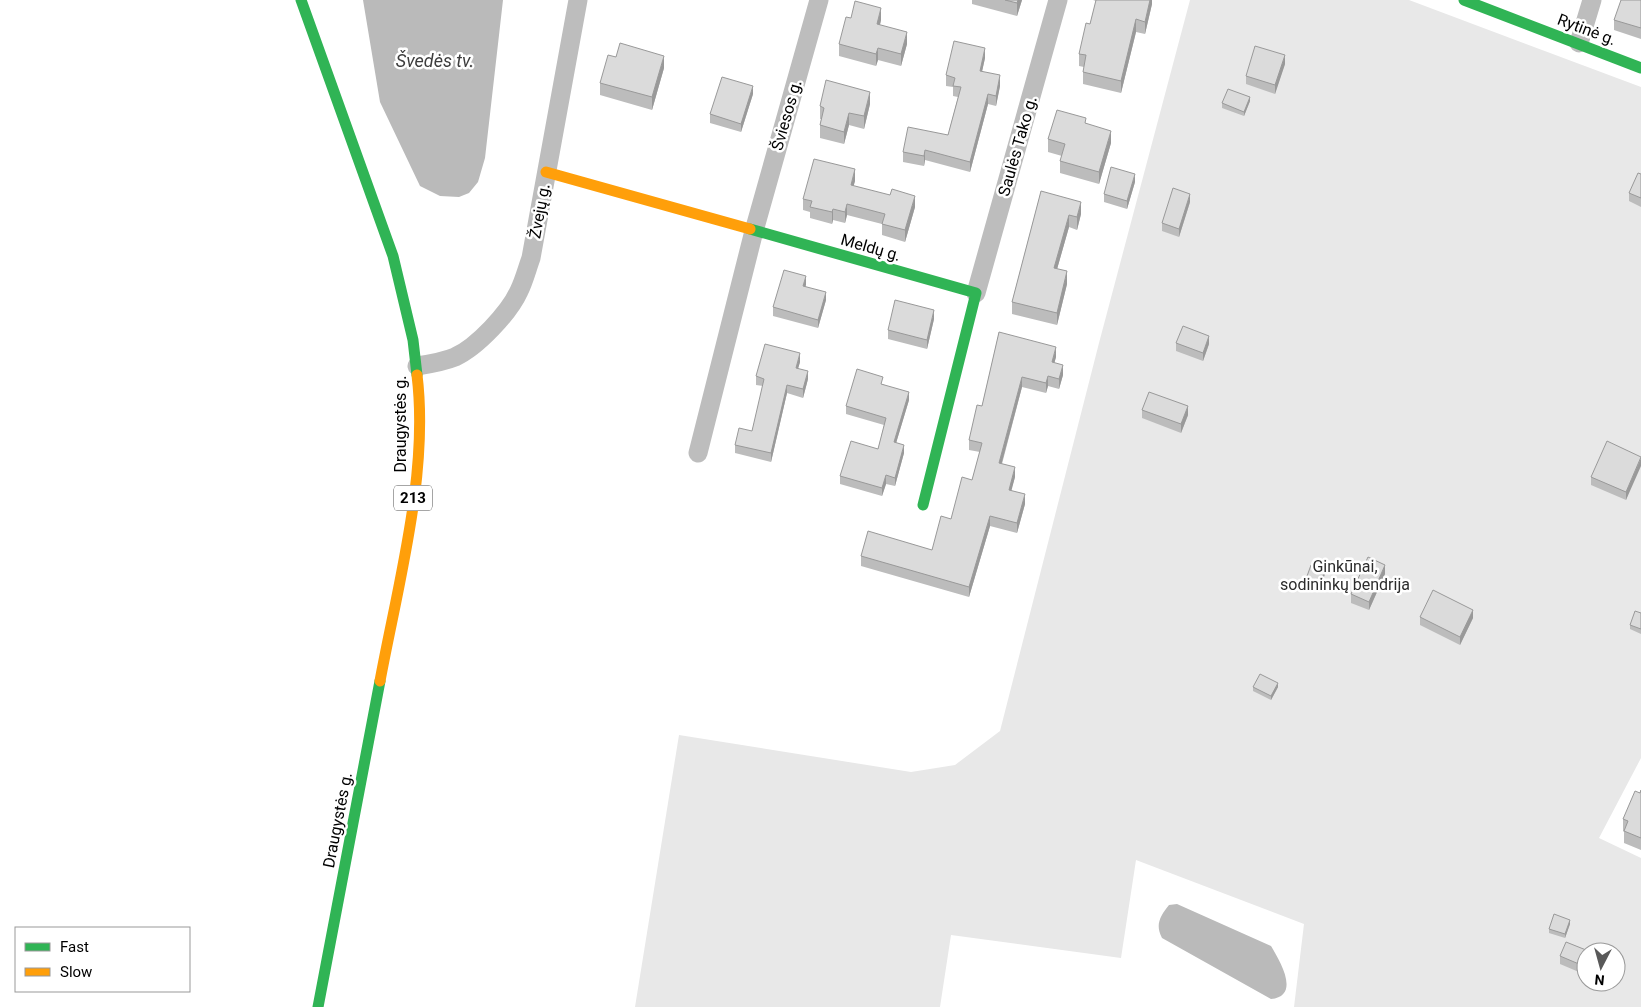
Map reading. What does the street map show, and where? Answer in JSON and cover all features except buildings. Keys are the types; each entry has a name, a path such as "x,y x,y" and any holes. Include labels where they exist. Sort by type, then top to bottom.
{"main road":[{"name":"Draugystės g.","path":"301,0 392,256 407,308 417,366 420,433 416,479 318,1007"},
{"name":"Rytinė g.","path":"1464,0 1641,68"},
{"name":"Meldų g.","path":"546,172 976,293"},
{"path":"923,505 976,293"}],"street":[{"name":"Žvejų g.","path":"417,366 439,363 456,356 477,341 507,310 519,291 531,258 578,0"},
{"name":"Šviesos g.","path":"698,453 754,231 819,0"},
{"name":"Saulės Tako g.","path":"976,293 1058,0"},
{"path":"1580,43 1592,0"}],"green space":[{"name":"Ginkūnai, sodininkų bendrija","path":"1190,0 1409,0 1641,87 1641,758 1599,838 1641,858 1641,1007 1294,1007 1304,924 1136,860 1121,958 951,935 940,1007 635,1007 679,735 911,772 955,765 1000,731 1099,343"}],"water":[{"name":"Švedės tv.","path":"363,0 503,0 485,158 478,182 469,193 459,197 440,196 420,186 380,102"},
{"path":"1177,904 1271,946 1286,977 1287,985 1285,992 1271,999 1162,938 1159,929 1161,917 1169,905"}],"traffic: fast":[{"path":"301,0 393,256 413,340 417,375"},
{"path":"1464,0 1641,68"},
{"path":"750,229 976,293 923,505"},
{"path":"318,1007 380,681"}],"traffic: slow":[{"path":"546,172 750,229"},
{"path":"380,681 403,567 415,489 419,451 420,412 417,375"}]}
